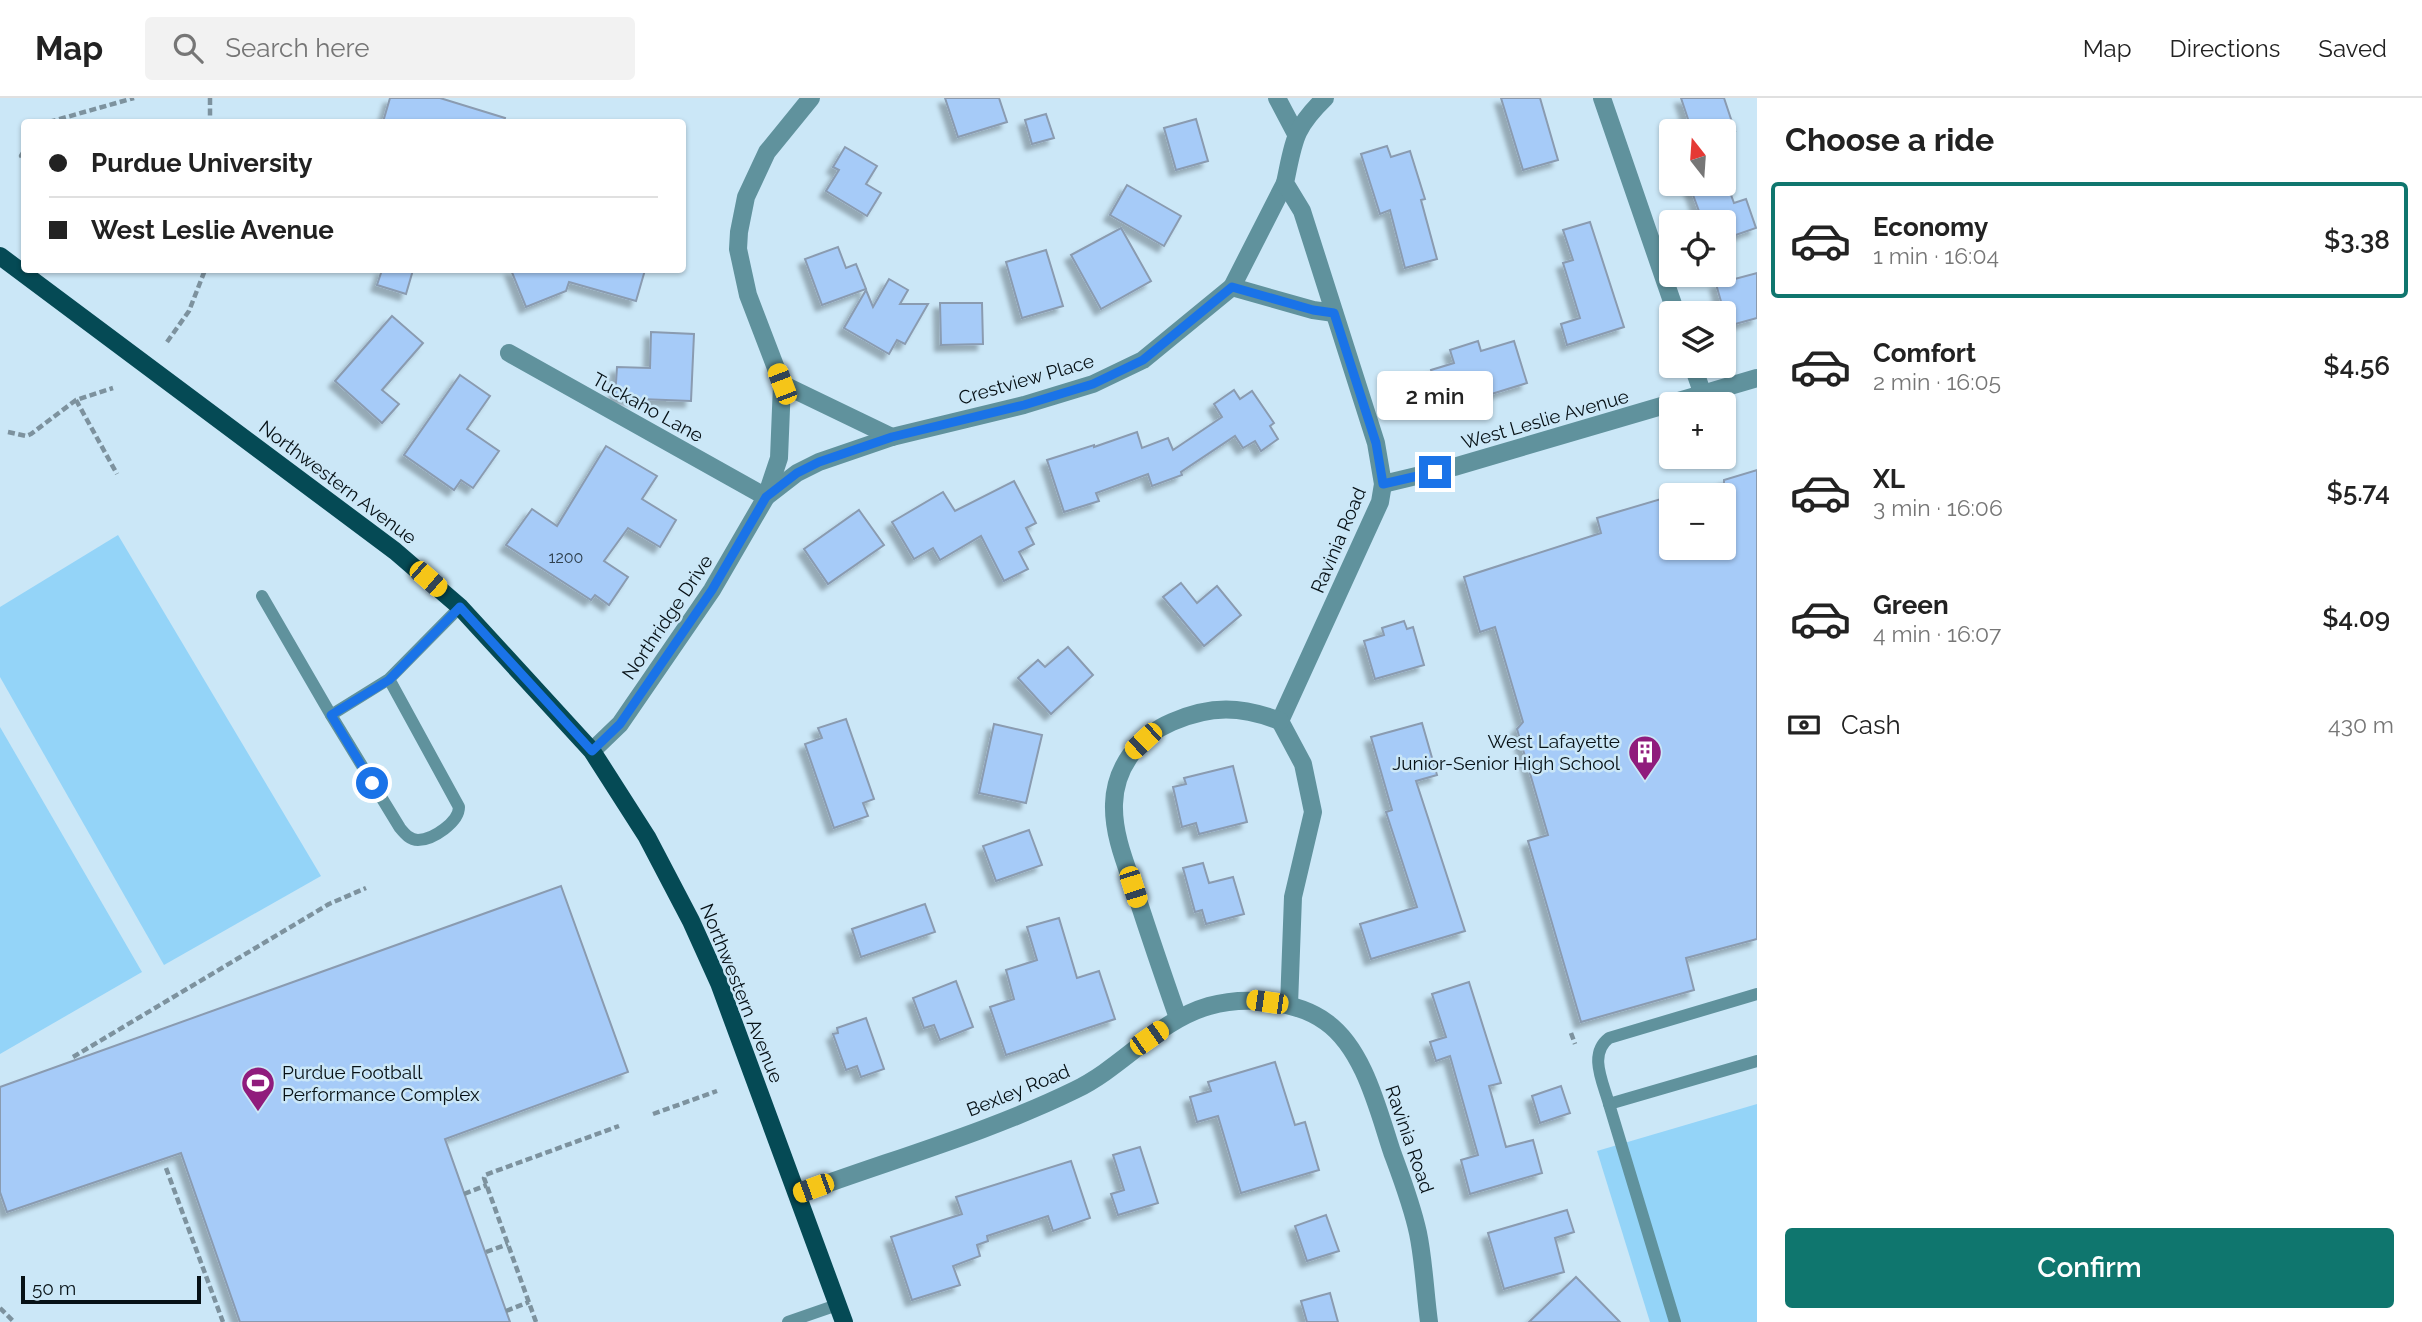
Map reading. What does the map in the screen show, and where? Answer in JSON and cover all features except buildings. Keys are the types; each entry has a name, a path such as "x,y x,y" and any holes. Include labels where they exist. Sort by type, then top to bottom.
{"main road":[{"name":"Northwestern Avenue","path":"0,256 21,272"},
{"name":"Northwestern Avenue","path":"23,273 396,551 460,607 592,751 647,837 691,921 719,983 840,1314"}],"street":[{"name":"Northridge Drive","path":"592,751 620,724 712,590 766,497 779,458 782,384 748,295 738,249 738,232 746,197 767,152 811,98"},
{"path":"1277,98 1296,134"},
{"path":"1285,183 1296,134 1306,117 1325,98"},
{"path":"1602,98 1672,301"},
{"name":"Crestview Place","path":"892,437 1024,405 1093,384 1143,360 1232,287 1285,183"},
{"name":"Ravinia Road","path":"1280,721 1380,502 1383,484 1376,443 1302,211 1285,183"},
{"path":"1232,287 1313,310 1334,313"},
{"name":"Tuckaho Lane","path":"509,354 766,497"},
{"name":"West Leslie Avenue","path":"1713,392 1757,379"},
{"path":"782,384 892,437"},
{"name":"West Leslie Avenue","path":"1383,484 1454,467 1659,408"},
{"name":"Northridge Drive","path":"766,497 797,473 819,462 892,437"},
{"path":"1178,1018 1118,840 1114,803 1122,771 1130,753 1156,728 1187,715 1213,710 1253,710 1280,721 1303,764 1313,812 1293,897 1289,1005"},
{"name":"Ravinia Road","path":"1178,1018 1208,1006 1245,999 1289,1005 1326,1022 1352,1050 1370,1087 1413,1212 1419,1236 1429,1322"},
{"name":"Bexley Road","path":"798,1194 1013,1118 1060,1097 1088,1084 1178,1018"}],"lane":[{"path":"262,596 406,836 422,840 453,824 459,816 459,807 389,680"},
{"path":"331,715 389,680 460,607"},
{"path":"1675,1322 1598,1063 1601,1044 1609,1038 1757,994"},
{"path":"1609,1104 1757,1061"},
{"path":"788,1322 840,1314"}],"path":[{"path":"60,119 134,98"},
{"path":"210,98 210,119"},
{"path":"167,342 189,311 204,273"},
{"path":"9,432 26,436 31,434 76,400 113,388"},
{"path":"76,400 117,474"},
{"path":"73,1057 329,904 366,888"},
{"path":"1571,1033 1575,1044"},
{"path":"653,1114 717,1091"},
{"path":"536,1322 485,1175 619,1126"},
{"path":"166,1168 223,1322"},
{"path":"464,1194 487,1185"},
{"path":"486,1252 508,1244"},
{"path":"506,1311 529,1302"},
{"path":"0,1308 14,1322"}],"shaded area":[{"path":"118,535 321,876 164,965 0,677 0,607"},
{"path":"0,727 142,972 0,1054"},
{"path":"1757,1104 1757,1322 1650,1322 1597,1151"}],"place":[{"name":"West Lafayette Junior-Senior High School","path":"1645,782"},
{"name":"Purdue Football Performance Complex","path":"258,1113"}],"route":[{"path":"372,783 331,715 389,680 460,607 592,751 620,724 712,590 766,497 797,473 819,462 892,437 1024,405 1093,384 1143,360 1232,287 1313,310 1334,313 1376,443 1383,484 1435,472"}]}
